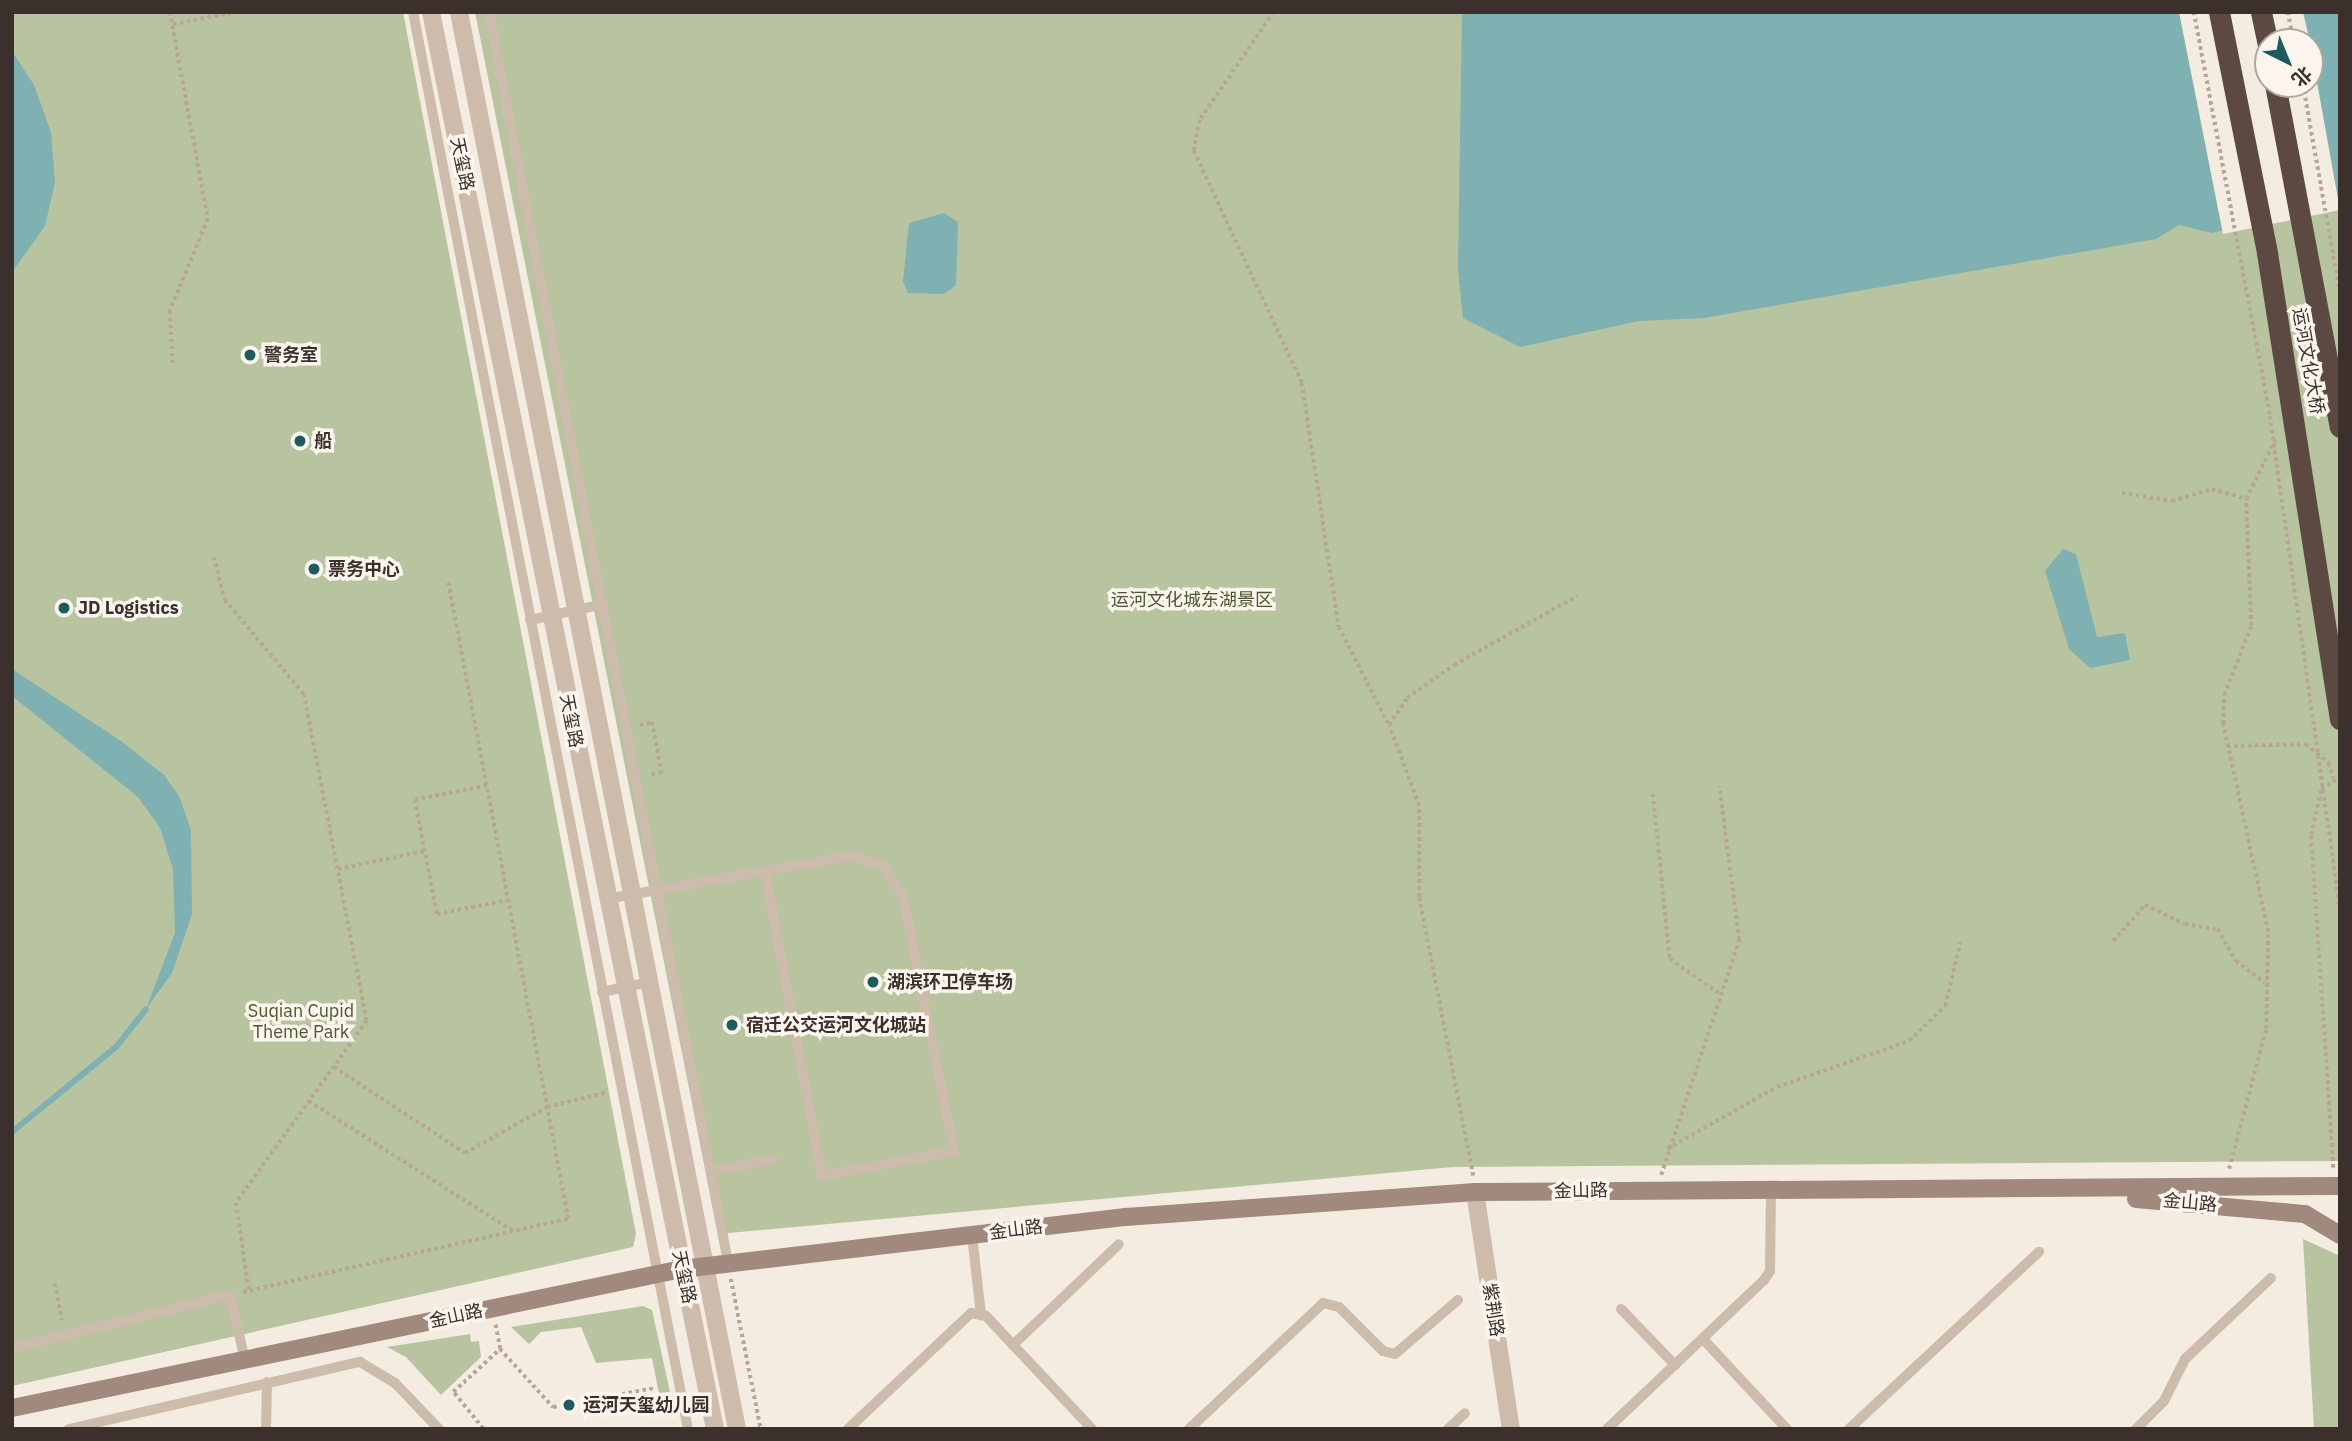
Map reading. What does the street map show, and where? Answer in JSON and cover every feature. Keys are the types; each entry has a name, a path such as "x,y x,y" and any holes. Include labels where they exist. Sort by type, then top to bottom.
{"highway":[{"name":"运河文化大桥","path":"2219,12 2267,253 2340,719"},
{"name":"运河文化大桥","path":"2278,98 2340,427"}],"street":[{"name":"天玺路","path":"431,12 606,899 715,1429"},
{"name":"天玺路","path":"459,12 737,1429"},
{"name":"金山路","path":"12,1408 682,1269 1126,1217 1475,1192 1771,1189 2034,1191 2337,1186"},
{"name":"金山路","path":"2034,1191 2305,1214 2340,1235"},
{"name":"紫荆路","path":"1475,1192 1511,1429"}],"lane":[{"path":"413,12 655,1274 688,1429"},
{"path":"489,12 660,890 728,1263"},
{"path":"530,620 604,604"},
{"path":"606,899 850,856 881,864 897,882 954,1151 822,1176 765,872"},
{"path":"602,992 649,982"},
{"path":"711,1171 774,1159"},
{"path":"1606,1429 1703,1339 1770,1271 1771,1189"},
{"path":"972,1235 981,1315"},
{"path":"1013,1345 1119,1244"},
{"path":"1849,1429 2039,1252"},
{"path":"2136,1429 2164,1401 2185,1359 2271,1278"},
{"path":"12,1348 230,1295 245,1360"},
{"path":"1189,1429 1324,1303 1339,1307 1383,1351 1395,1354 1458,1300"},
{"path":"1622,1309 1675,1365"},
{"path":"848,1429 971,1312 981,1315 1013,1345 1092,1429"},
{"path":"1703,1339 1787,1429"},
{"path":"69,1429 267,1382 366,1362 435,1424 421,1429"},
{"path":"266,1429 267,1382"},
{"path":"1448,1429 1465,1413"},
{"path":"113,1429 127,1415"}],"path":[{"path":"170,12 208,219 170,311 173,365"},
{"path":"172,24 236,12"},
{"path":"1274,12 1200,120 1194,151 1302,383 1339,626 1389,725 1419,806 1419,897 1475,1192"},
{"path":"2194,12 2270,416 2340,908"},
{"path":"2305,98 2340,292"},
{"path":"2224,1188 2266,1029 2267,921 2227,746 2224,695 2251,626 2246,499 2284,424"},
{"path":"2122,494 2172,501 2212,489 2246,499"},
{"path":"214,557 225,600 304,694 366,1021 236,1203 249,1290"},
{"path":"230,1295 568,1219 448,582"},
{"path":"1389,725 1407,698 1454,665 1577,596"},
{"path":"628,727 652,722 662,773 638,778"},
{"path":"2227,746 2306,744 2329,763 2334,779"},
{"path":"2337,1186 2310,896 2312,815 2321,789 2334,779 2340,778"},
{"path":"487,786 415,800 437,914 508,900"},
{"path":"1657,1190 1666,1149 1738,940 1719,786"},
{"path":"1653,794 1670,959 1720,993"},
{"path":"337,869 425,851"},
{"path":"2113,941 2145,905 2185,924 2218,929 2236,961 2265,983"},
{"path":"1666,1149 1777,1087 1909,1041 1945,1006 1960,943"},
{"path":"334,1067 465,1153 547,1107 621,1089"},
{"path":"309,1101 513,1231"},
{"path":"728,1263 761,1429"},
{"path":"2340,1267 2340,1320"},
{"path":"492,1308 500,1349 554,1407 655,1388"},
{"path":"483,1429 453,1392 500,1349"}],"green space":[{"name":"Suqian Cupid Theme Park","path":"12,12 403,12 636,1234 633,1247 12,1386"},
{"name":"运河文化城东湖景区","path":"475,12 2340,12 2340,1161 1453,1167 718,1234"},
{"path":"2303,1239 2340,1256 2340,1429 2314,1429"},
{"path":"643,1306 652,1310 670,1392 659,1394 652,1358 596,1363 581,1327 541,1332 529,1344 511,1327"},
{"path":"470,1334 471,1342 479,1341 481,1357 441,1395 406,1357 387,1347"}],"water":[{"path":"1462,12 2340,12 2340,206 2211,233 2179,225 2156,239 1704,318 1639,321 1520,347 1463,318 1458,270"},
{"path":"12,51 34,85 51,132 55,182 45,226 12,272"},
{"path":"944,213 958,222 956,285 944,294 908,293 903,281 909,223"},
{"path":"2063,549 2076,554 2097,637 2125,633 2130,660 2090,668 2069,649 2045,571"},
{"path":"12,669 121,741 164,775 179,796 191,830 192,914 172,973 146,1009 175,933 173,869 160,828 138,797 12,696"}],"pier":[{"path":"2179,12 2303,12 2307,28 2254,28 2254,98 2320,98 2340,210 2223,234"}],"waterway":[{"path":"12,1132 116,1047 146,1009"}],"place":[{"name":"警务室","path":"250,355"},
{"name":"船","path":"300,441"},
{"name":"票务中心","path":"314,569"},
{"name":"JD Logistics","path":"64,608"},
{"name":"湖滨环卫停车场","path":"873,982"},
{"name":"宿迁公交运河文化城站","path":"732,1025"},
{"name":"运河天玺幼儿园","path":"569,1405"}]}
